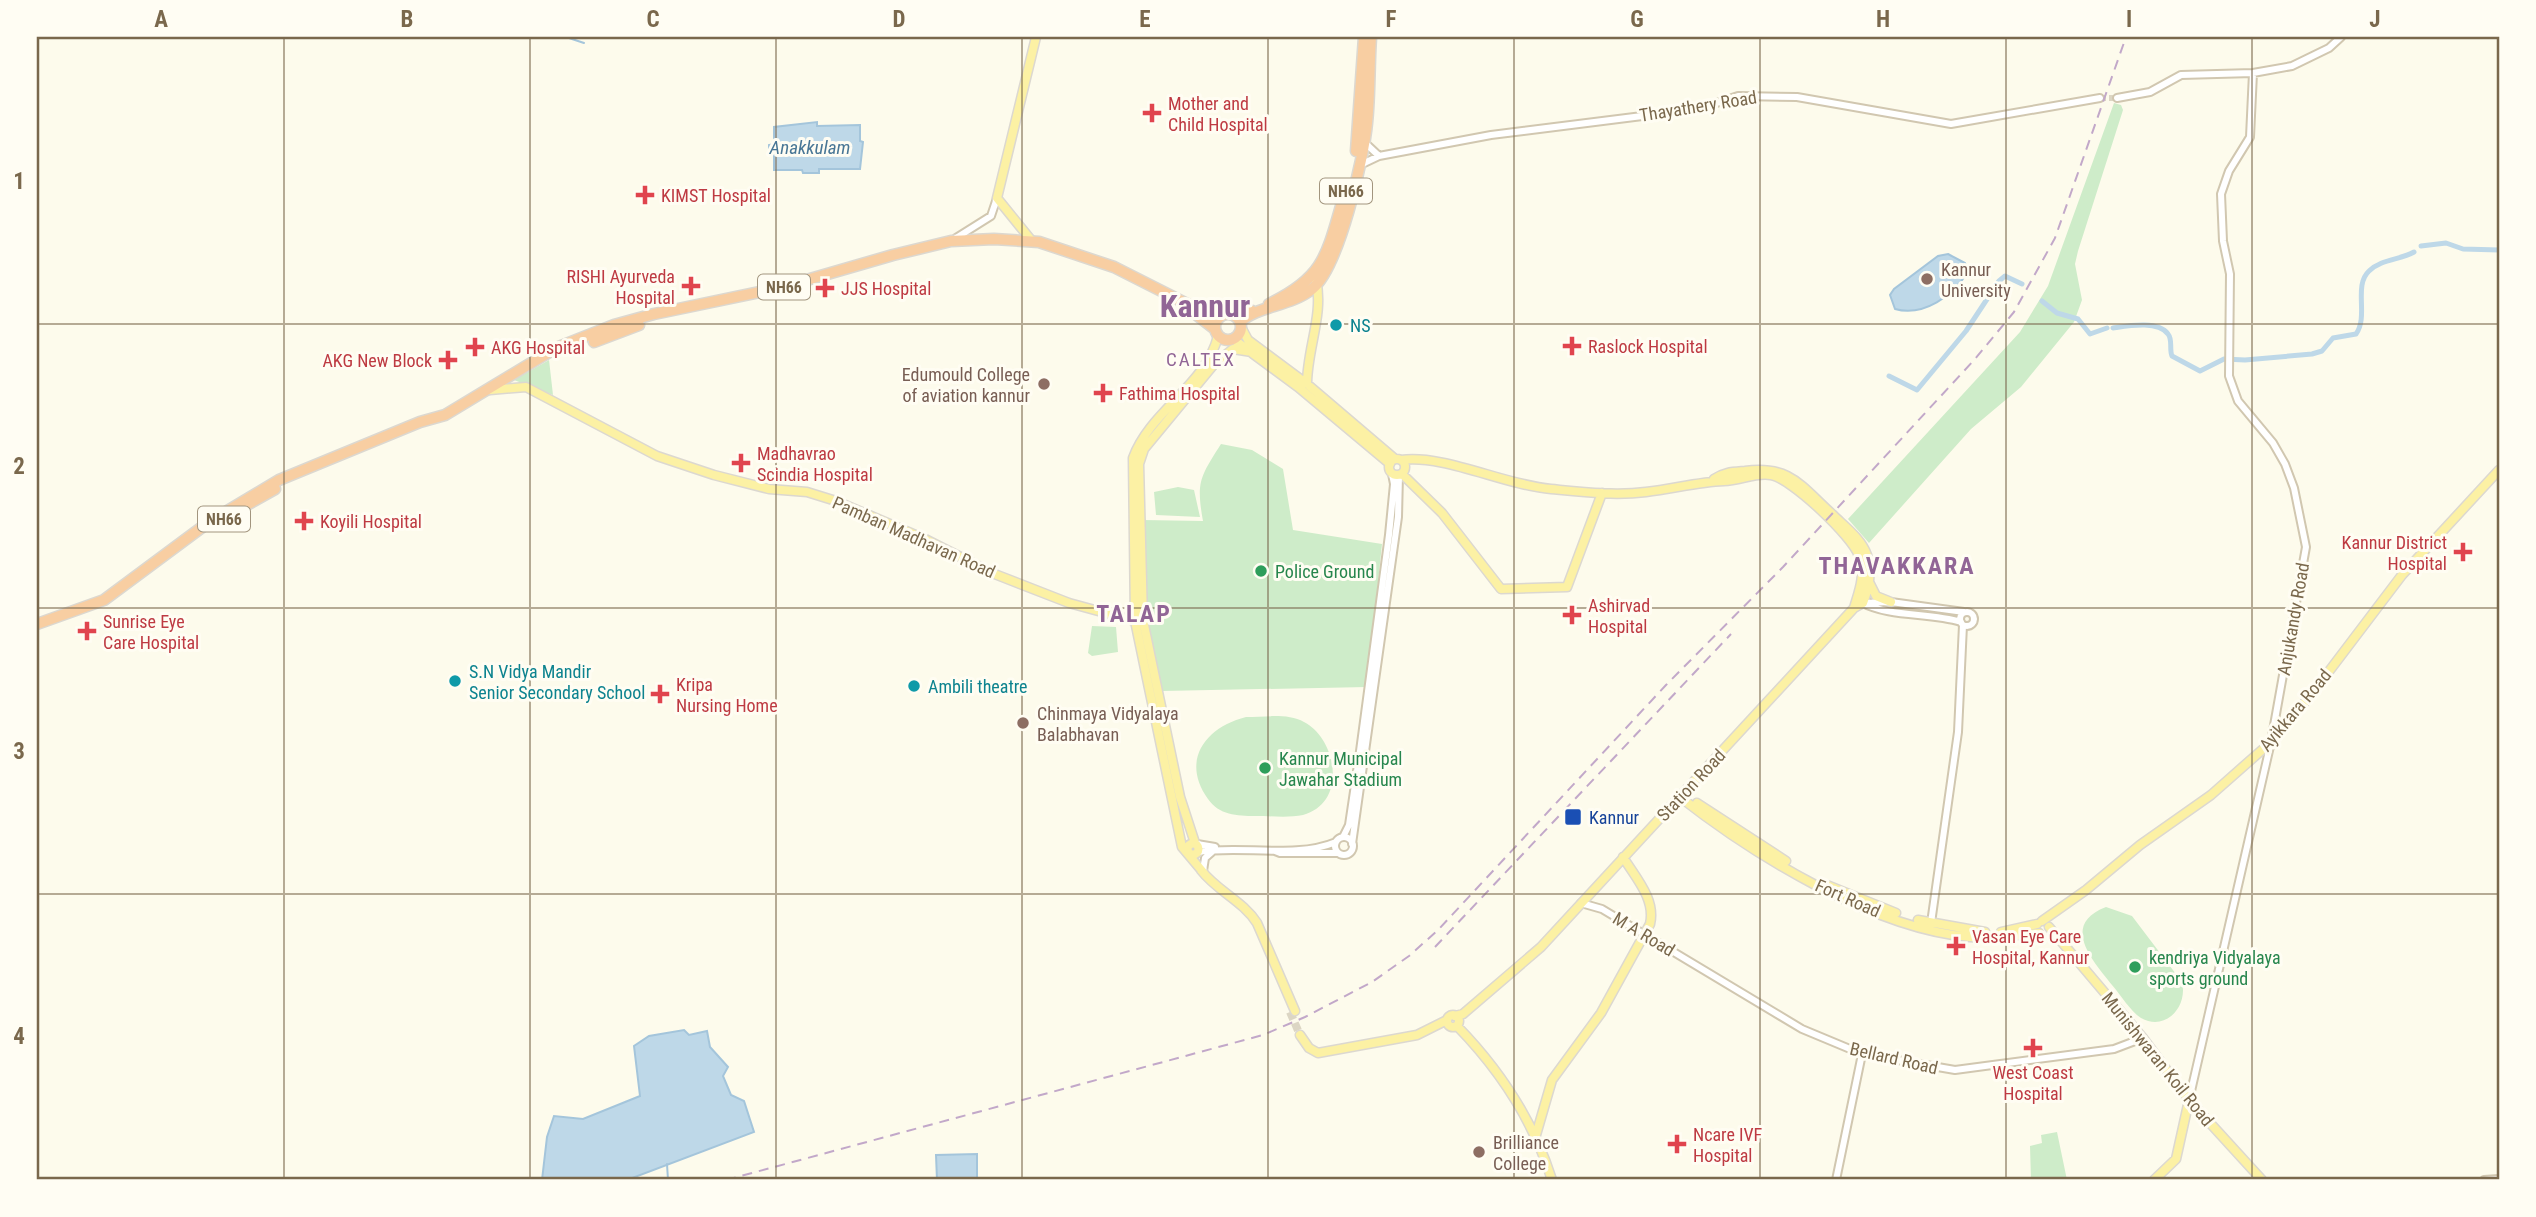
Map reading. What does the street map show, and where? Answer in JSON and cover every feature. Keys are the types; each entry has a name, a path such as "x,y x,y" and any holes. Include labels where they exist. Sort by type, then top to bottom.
{"highway":[{"name":"NH66","path":"1240,325 1251,315 1287,304 1316,279 1332,257 1360,165 1364,37"},
{"name":"NH66","path":"1226,315 1255,310 1316,279 1335,229 1361,141 1371,37"},
{"name":"NH66","path":"592,339 614,325 654,314 802,283 893,254 951,241 1036,243 1112,272 1189,308 1232,340"},
{"name":"NH66","path":"37,627 103,607 223,519 279,486 426,422 490,390 524,368 592,339 656,319 795,289 948,247 1036,243"},
{"path":"1189,308 1226,315 1240,325 1232,340"},
{"path":"1214,329 1217,320 1226,315"}],"main road":[{"path":"1036,37 997,198 1036,243"},
{"path":"1307,384 1308,360 1319,301 1316,279"},
{"path":"1240,325 1248,340 1307,384 1395,461 1398,474 1442,513 1501,589 1567,587 1602,493"},
{"path":"1212,361 1214,329"},
{"path":"1212,361 1214,329"},
{"path":"1203,872 1194,849 1139,621 1134,610 1133,458 1143,438 1232,340 1252,352 1405,468 1398,474"},
{"path":"1252,352 1233,349 1212,361 1142,453 1138,485 1139,621 1182,847 1192,863 1238,903 1262,941 1293,1012"},
{"name":"Pamban Madhavan Road","path":"490,390 526,387 622,440 693,468 769,489 807,492 836,501 925,538 992,573 1069,603 1139,621"},
{"path":"1395,461 1430,460 1490,478 1542,488 1636,494 1714,479 1722,474 1764,468 1779,470 1795,479 1863,546 1867,555 1869,582 1876,596 1892,602"},
{"name":"Ayikkara Road","path":"2045,928 2054,913 2140,845 2211,795 2271,742 2311,695 2402,575 2499,470"},
{"path":"1714,479 1723,481 1762,474 1784,479 1836,527 1859,555 1862,585 1858,604"},
{"path":"1858,604 1869,582"},
{"name":"Station Road","path":"1302,1035 1314,1050 1382,1041 1428,1031 1455,1020 1519,968 1858,604"},
{"path":"1115,616 1134,610"},
{"name":"Fort Road","path":"1681,795 1819,887 1870,907 1970,937 2029,934 2045,928"},
{"path":"1179,832 1194,849"},
{"path":"1536,1135 1552,1080 1601,1013 1645,935 1652,915 1651,905 1623,857"},
{"name":"Fort Road","path":"1931,926 1985,932 2045,928"},
{"name":"Munishwaran Koil Road","path":"2045,928 2143,1038 2189,1100 2262,1180"},
{"path":"1455,1020 1507,1082 1536,1135 1552,1180"},
{"path":"2154,1180 2178,1155 2189,1100"}],"street":[{"path":"2117,98 2150,92 2181,75 2253,73 2292,66 2329,48 2341,37"},
{"name":"Anjukandy Road","path":"2189,1100 2271,742 2306,547 2294,488 2285,464 2273,443 2238,401 2232,387 2230,274 2220,218 2221,186 2250,137 2253,73"},
{"name":"Thayathery Road","path":"1360,165 1379,156 1531,129 1698,109 1738,96 1797,97 1951,124 2100,98"},
{"path":"1361,141 1379,156"},
{"path":"951,241 991,216 997,198"},
{"path":"1275,851 1348,854 1352,844 1394,484 1398,474"},
{"path":"1858,604 1892,602 1973,615 1965,624"},
{"path":"1858,604 1875,610 1947,618 1965,624"},
{"path":"1931,926 1958,732 1965,612"},
{"path":"1194,849 1275,851 1313,848 1336,842 1343,837 1349,825 1367,721"},
{"path":"1189,829 1214,849"},
{"path":"1343,837 1352,844"},
{"path":"1336,842 1337,853"},
{"path":"1203,872 1205,858 1214,849"},
{"name":"M A Road","path":"1581,903 1602,909 1704,969"},
{"name":"Bellard Road","path":"1704,969 1802,1029 1862,1054 1955,1070 2114,1049 2143,1038"},
{"path":"1836,1180 1862,1054"},
{"path":"2484,1180 2499,1180"}],"green space":[{"path":"2114,103 2121,105 2123,110 2078,251 2075,264 2082,300 2074,322 2021,387 1971,429 1869,543 1848,519 2020,332 2048,286"},
{"path":"549,360 553,395 514,380"},
{"name":"Police Ground","path":"1221,444 1252,450 1283,469 1293,530 1382,544 1367,687 1162,691 1144,599 1142,520 1203,521 1200,488 1208,464"},
{"path":"1178,487 1194,490 1200,517 1156,515 1154,492"},
{"path":"1092,626 1116,627 1118,652 1092,656 1088,653"},
{"name":"Kannur Municipal Jawahar Stadium","path":"1246,717 1291,717 1315,730 1324,742 1333,770 1332,785 1327,798 1317,808 1298,816 1242,816 1217,808 1208,799 1196,771 1202,747 1219,729"},
{"name":"kendriya Vidyalaya sports ground","path":"2106,907 2132,916 2182,982 2182,1000 2167,1019 2150,1021 2137,1015 2090,955 2082,934 2085,924 2092,915"},
{"path":"2057,1132 2067,1180 2031,1180 2030,1146 2042,1143 2041,1135"}],"water":[{"name":"Anakkulam","path":"817,122 817,126 860,125 860,141 863,142 860,169 819,169 819,173 774,170 774,154 769,153 769,145 774,144 774,127"},
{"path":"1948,254 1965,263 1968,271 1955,289 1927,307 1906,311 1895,309 1890,295 1894,289 1938,256"},
{"path":"684,1030 689,1035 707,1031 710,1047 728,1067 723,1076 731,1095 744,1101 754,1132 627,1180 542,1180 547,1137 554,1116 583,1119 640,1096 634,1046 649,1036"},
{"path":"977,1154 977,1180 937,1180 936,1155"}],"waterway":[{"path":"566,37 584,43"},
{"path":"2421,246 2446,243 2463,249 2499,250"},
{"path":"2113,328 2142,325 2157,327 2169,336 2172,356 2200,371 2224,359 2245,360 2312,354 2322,351 2333,338 2356,334 2361,319 2362,285 2369,271 2379,264 2414,252"},
{"path":"1889,376 1917,390 1966,331 1999,281 2005,276 2022,284"},
{"path":"2042,301 2057,313 2078,319 2090,334 2107,328"},
{"path":"667,1164 668,1180"}],"tunnel":[{"path":"2100,98 2117,98"},
{"path":"1290,1012 1300,1035"}],"railway":[{"path":"726,1180 1263,1035 1305,1017 1372,982 1409,956 1438,930 1666,685 1783,567 1975,359 2014,312 2055,238 2126,37"},
{"path":"1435,947 1731,634"}],"place":[{"name":"Mother and Child Hospital","path":"1152,113"},
{"name":"KIMST Hospital","path":"645,195"},
{"name":"Kannur University","path":"1927,279"},
{"name":"RISHI Ayurveda Hospital","path":"691,286"},
{"name":"JJS Hospital","path":"825,288"},
{"name":"NS","path":"1336,325"},
{"name":"Raslock Hospital","path":"1572,346"},
{"name":"AKG Hospital","path":"475,347"},
{"name":"AKG New Block","path":"448,360"},
{"name":"Edumould College of aviation kannur","path":"1044,384"},
{"name":"Fathima Hospital","path":"1103,393"},
{"name":"Madhavrao Scindia Hospital","path":"741,463"},
{"name":"Koyili Hospital","path":"304,521"},
{"name":"Kannur District Hospital","path":"2463,552"},
{"name":"Police Ground","path":"1261,571"},
{"name":"Ashirvad Hospital","path":"1572,615"},
{"name":"Sunrise Eye Care Hospital","path":"87,631"},
{"name":"S.N Vidya Mandir Senior Secondary School","path":"455,681"},
{"name":"Ambili theatre","path":"914,686"},
{"name":"Kripa Nursing Home","path":"660,694"},
{"name":"Chinmaya Vidyalaya Balabhavan","path":"1023,723"},
{"name":"Kannur Municipal Jawahar Stadium","path":"1265,768"},
{"name":"Kannur","path":"1573,817"},
{"name":"Vasan Eye Care Hospital, Kannur","path":"1956,946"},
{"name":"kendriya Vidyalaya sports ground","path":"2135,967"},
{"name":"West Coast Hospital","path":"2033,1048"},
{"name":"Ncare IVF Hospital","path":"1677,1144"},
{"name":"Brilliance College","path":"1479,1152"}],"district":[{"name":"Kannur","path":"1205,306"},
{"name":"CALTEX","path":"1201,359"},
{"name":"THAVAKKARA","path":"1897,566"},
{"name":"TALAP","path":"1134,614"}]}
